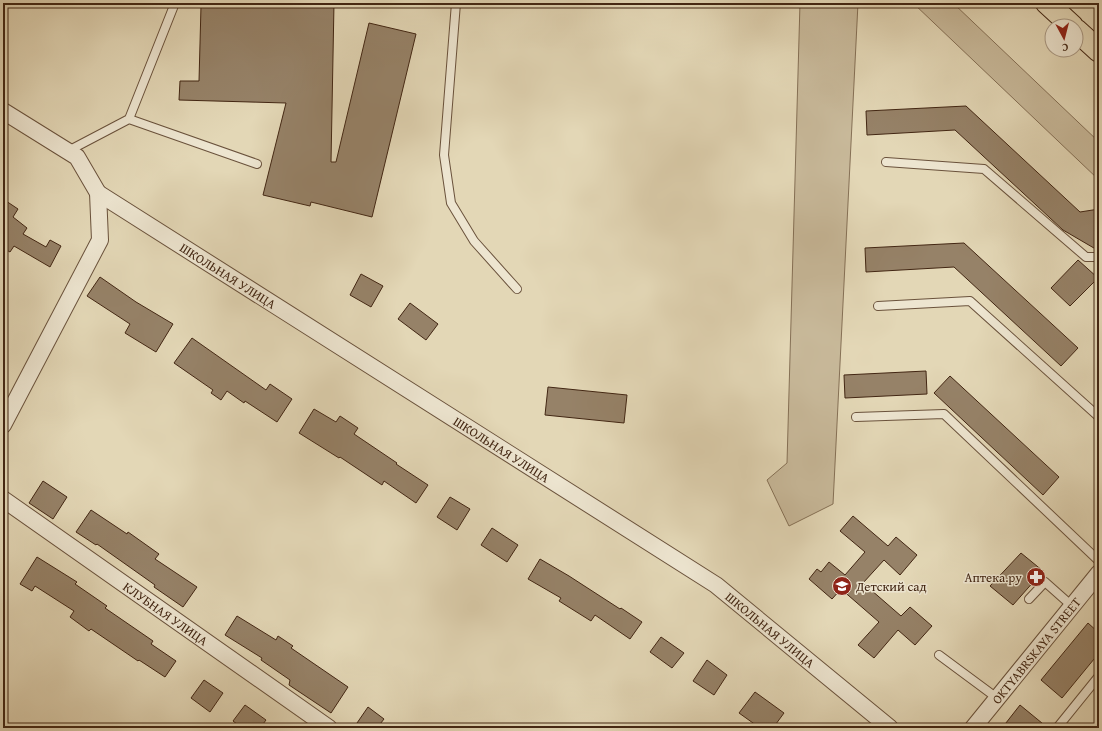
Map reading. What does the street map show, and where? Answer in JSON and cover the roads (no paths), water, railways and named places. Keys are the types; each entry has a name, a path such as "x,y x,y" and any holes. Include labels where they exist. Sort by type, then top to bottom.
{"main road":[{"path":"1047,3 1063,18"},
{"path":"1084,37 1099,50"}],"street":[{"name":"ШКОЛЬНАЯ УЛИЦА","path":"3,111 78,157 98,192 100,240 3,425"},
{"name":"ШКОЛЬНАЯ УЛИЦА","path":"98,192 716,585 890,728"},
{"name":"КЛУБНАЯ УЛИЦА","path":"3,499 330,728"},
{"name":"OKTYABRSKAYA STREET","path":"973,728 1099,573"}],"lane":[{"path":"68,151 129,119 175,3"},
{"path":"456,3 444,155 451,204 474,241 516,289"},
{"path":"129,119 257,164"},
{"path":"886,162 984,169 1086,257 1099,257"},
{"path":"878,306 970,301 1099,418"},
{"path":"856,418 944,414 1099,561"},
{"path":"1029,599 1045,582 1072,606"},
{"path":"939,655 997,698"},
{"path":"1057,728 1099,676"}],"place":[{"name":"Аптека.ру","path":"1036,577"},
{"name":"Детский сад","path":"842,586"}]}
